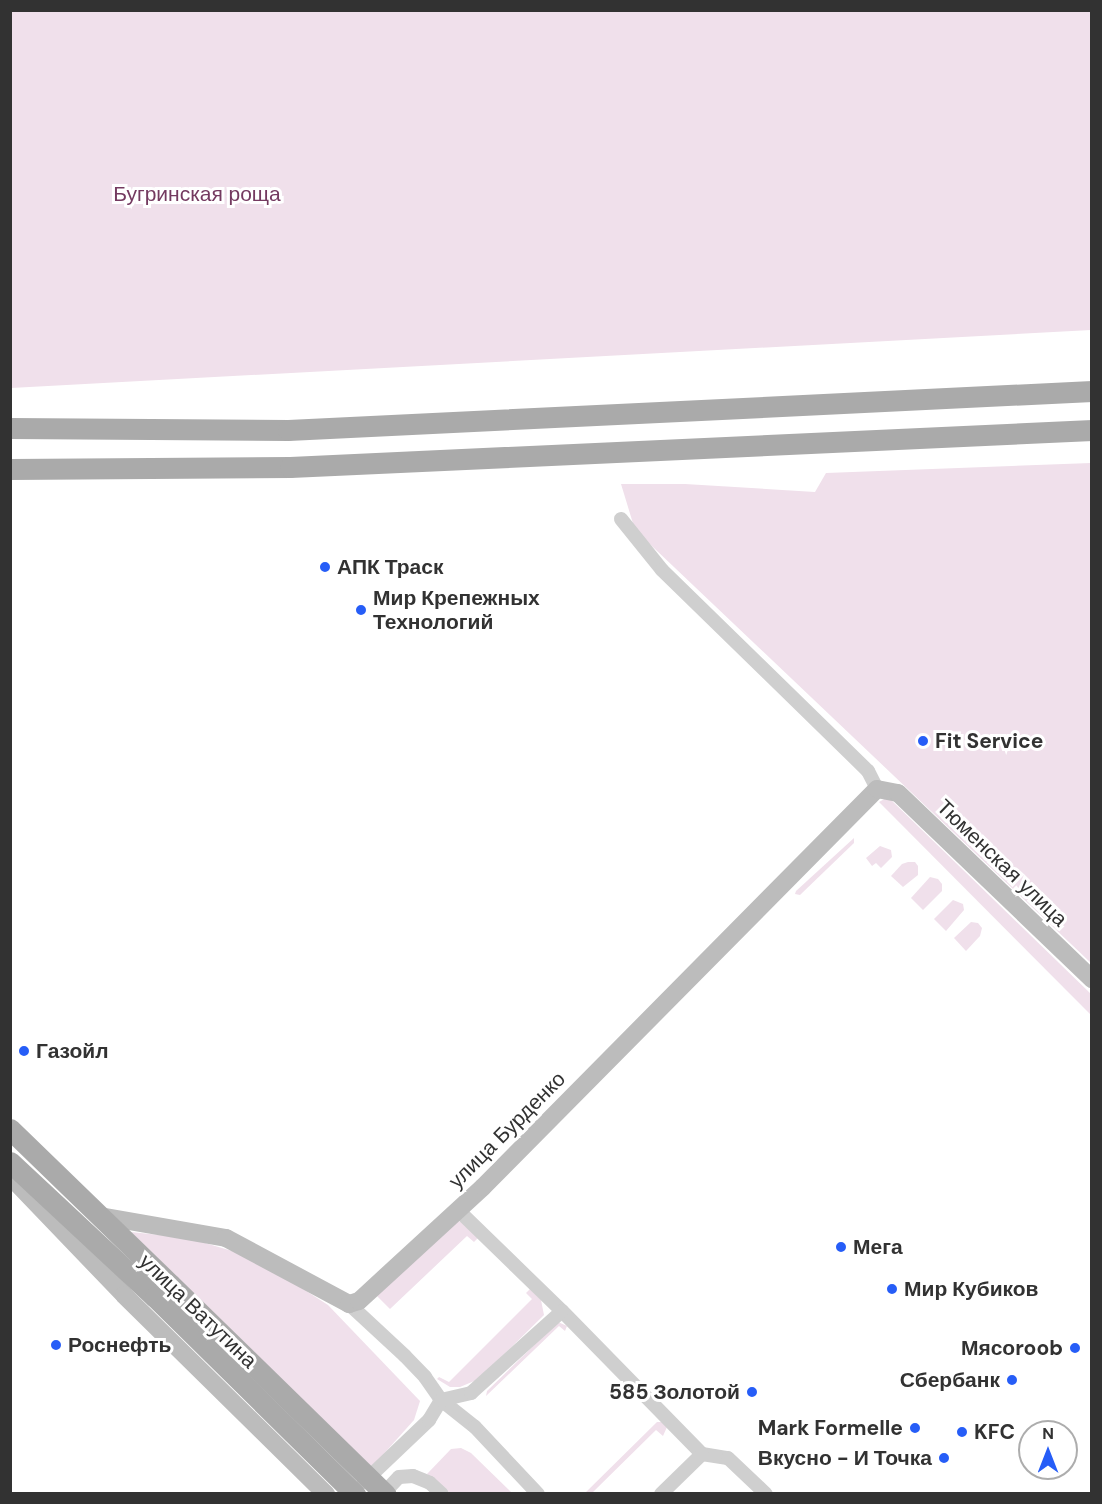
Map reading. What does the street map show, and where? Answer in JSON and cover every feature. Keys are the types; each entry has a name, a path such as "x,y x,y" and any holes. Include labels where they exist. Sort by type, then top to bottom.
{"main road":[{"path":"10,428 288,430 1092,390"},
{"path":"10,469 290,467 1092,429"},
{"name":"улица Ватутина","path":"10,1129 100,1216 162,1291 353,1494"},
{"name":"улица Ватутина","path":"10,1162 162,1291 384,1494"}],"street":[{"path":"621,519 662,570 868,771 877,789"},
{"name":"Тюменская улица","path":"877,789 898,793 1092,979"},
{"name":"улица Бурденко","path":"350,1304 359,1301 458,1210 877,789"},
{"path":"10,1176 124,1295 326,1494"},
{"path":"458,1210 562,1311 702,1455 728,1458 766,1494"},
{"path":"100,1216 226,1238 350,1304 412,1363 441,1400 475,1427 538,1494"},
{"path":"353,1494 429,1420 441,1400 471,1393 562,1311"},
{"path":"661,1494 702,1455"},
{"path":"384,1494 399,1477 413,1476 430,1483 442,1494"}],"green space":[{"name":"Бугринская роща","path":"11,10 1091,11 1091,330 11,388"},
{"path":"1091,463 1091,963 635,530 621,484 685,484 815,492 826,473"},
{"path":"888,797 1091,994 1091,1015 879,802"},
{"path":"854,838 854,843 800,895 795,894 796,891"},
{"path":"880,846 891,850 892,857 881,868 876,863 872,866 866,858"},
{"path":"915,862 918,866 918,875 903,887 891,876 902,864"},
{"path":"930,877 938,879 942,884 942,891 923,910 911,898"},
{"path":"953,900 963,904 964,910 946,931 934,919"},
{"path":"971,922 978,923 982,928 980,936 966,951 954,938"},
{"path":"457,1221 463,1222 478,1238 474,1242 467,1236 390,1309 377,1296"},
{"path":"131,1232 188,1238 239,1253 269,1267 328,1305 420,1401 414,1420 372,1467"},
{"path":"530,1289 541,1300 544,1315 479,1379 460,1387 450,1387 437,1379 439,1377 449,1382 532,1299 526,1293"},
{"path":"558,1322 567,1326 565,1331 559,1326 486,1396 487,1391"},
{"path":"657,1422 662,1422 667,1427 663,1436 656,1430 592,1493 584,1494"},
{"path":"461,1448 471,1453 512,1493 450,1493 427,1474 451,1449"}],"place":[{"name":"АПК Траск","path":"325,567"},
{"name":"Мир Крепежных Технологий","path":"361,610"},
{"name":"Fit Service","path":"923,741"},
{"name":"Газойл","path":"24,1051"},
{"name":"Мега","path":"841,1247"},
{"name":"Мир Кубиков","path":"892,1289"},
{"name":"Роснефть","path":"56,1345"},
{"name":"Мясоroob","path":"1075,1348"},
{"name":"Сбербанк","path":"1012,1380"},
{"name":"585 Золотой","path":"752,1392"},
{"name":"Mark Formelle","path":"915,1428"},
{"name":"KFC","path":"962,1432"},
{"name":"Вкусно - И Точка","path":"944,1458"}]}
